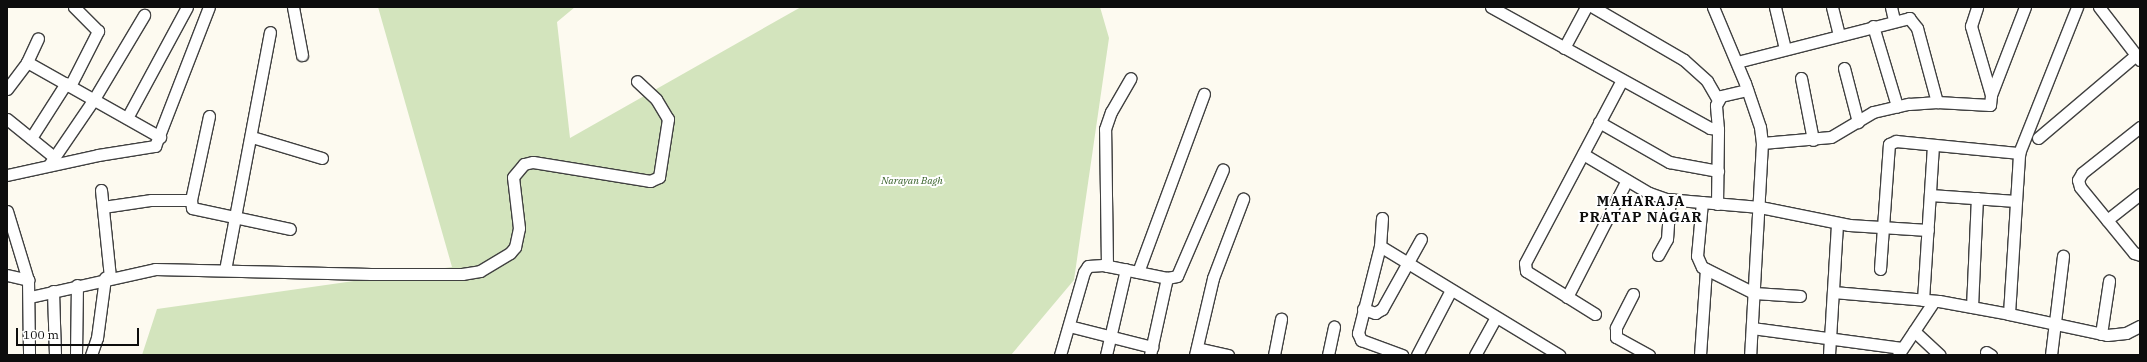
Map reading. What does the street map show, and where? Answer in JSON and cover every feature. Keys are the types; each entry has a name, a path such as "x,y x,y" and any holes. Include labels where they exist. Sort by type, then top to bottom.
{"street":[{"path":"31,138 68,85 98,31 74,7"},
{"path":"127,118 187,7"},
{"path":"7,175 52,161 151,148 156,146 209,7"},
{"path":"293,7 302,55"},
{"path":"1491,7 1701,124 1718,130"},
{"path":"1564,48 1586,7"},
{"path":"1593,7 1684,60 1707,80 1718,100"},
{"path":"1713,7 1737,62 1760,127 1762,143 1760,207 1750,355"},
{"path":"1774,7 1785,50"},
{"path":"1832,7 1839,35"},
{"path":"1890,7 1894,20"},
{"path":"1762,143 1812,140 1831,137 1873,112 1897,106 1937,102 1986,107 1990,105 1991,95 2026,7"},
{"path":"2009,314 2019,153 2077,7"},
{"path":"2038,138 2138,58 2099,7"},
{"path":"1973,9 1971,26 1991,95"},
{"path":"52,161 94,99 144,15"},
{"path":"1737,62 1894,20 1909,18 1917,28 1937,102"},
{"path":"1873,26 1897,106"},
{"path":"225,270 252,136 270,32"},
{"path":"7,89 27,62 38,38"},
{"path":"27,62 160,137"},
{"path":"1844,68 1858,122"},
{"path":"1107,266 1105,129 1111,112 1131,78"},
{"path":"1801,78 1812,140"},
{"path":"1595,314 1526,271 1524,263 1622,80"},
{"path":"30,297 108,277 154,269 379,274 462,274 480,271 510,253 515,247 519,228 513,177 524,164 533,162 650,181 659,177 668,119 656,99 638,82"},
{"path":"1717,204 1718,130 1716,105 1718,100 1728,93 1747,90"},
{"path":"1138,272 1204,94"},
{"path":"209,116 191,206 195,210 290,229"},
{"path":"7,120 31,138 52,161"},
{"path":"1599,122 1669,162 1718,171"},
{"path":"2140,127 2082,173 2078,180 2080,187 2134,253 2140,255"},
{"path":"252,136 322,158"},
{"path":"1880,269 1889,144 1896,141 2019,153"},
{"path":"1752,328 1830,338 1900,351 1914,331 1928,300 1928,230 1933,145"},
{"path":"1582,154 1649,193 1670,200 1760,207 1837,223 1928,230"},
{"path":"1060,355 1084,272 1088,266 1095,264 1167,278 1177,276 1223,169"},
{"path":"1567,297 1627,180"},
{"path":"91,355 97,338 108,277 101,190"},
{"path":"2108,220 2140,194"},
{"path":"1930,195 2016,201"},
{"path":"1972,307 1977,198"},
{"path":"1228,355 1196,352 1213,278 1243,199"},
{"path":"103,207 151,200 191,200"},
{"path":"1658,255 1667,239 1670,200"},
{"path":"1702,202 1697,256 1699,264 1754,293 1800,296"},
{"path":"7,211 28,280 30,297 29,355"},
{"path":"1382,218 1380,246 1358,333 1361,340 1402,355"},
{"path":"1829,355 1837,223"},
{"path":"1363,309 1379,312 1421,239"},
{"path":"1380,246 1559,355"},
{"path":"2051,355 2063,256"},
{"path":"1106,355 1126,269"},
{"path":"1700,355 1706,269"},
{"path":"7,276 28,280"},
{"path":"1069,326 1110,337 1151,351 1167,278"},
{"path":"2101,334 2109,281"},
{"path":"76,355 77,285"},
{"path":"1417,355 1451,290"},
{"path":"53,291 55,355"},
{"path":"1833,292 1928,300 2009,314 2101,334 2116,335 2140,326"},
{"path":"1633,294 1616,328 1616,337 1649,355"},
{"path":"1475,355 1496,317"},
{"path":"1274,355 1281,319"},
{"path":"1328,355 1334,327"},
{"path":"1914,331 1940,355"}],"green space":[{"name":"Narayan Bagh","path":"378,7 575,7 557,22 570,138 801,7 1100,7 1109,38 1074,280 1011,355 142,355 157,309 452,267"}],"district":[{"name":"MAHARAJA PRATAP NAGAR","path":"1641,210"}]}
